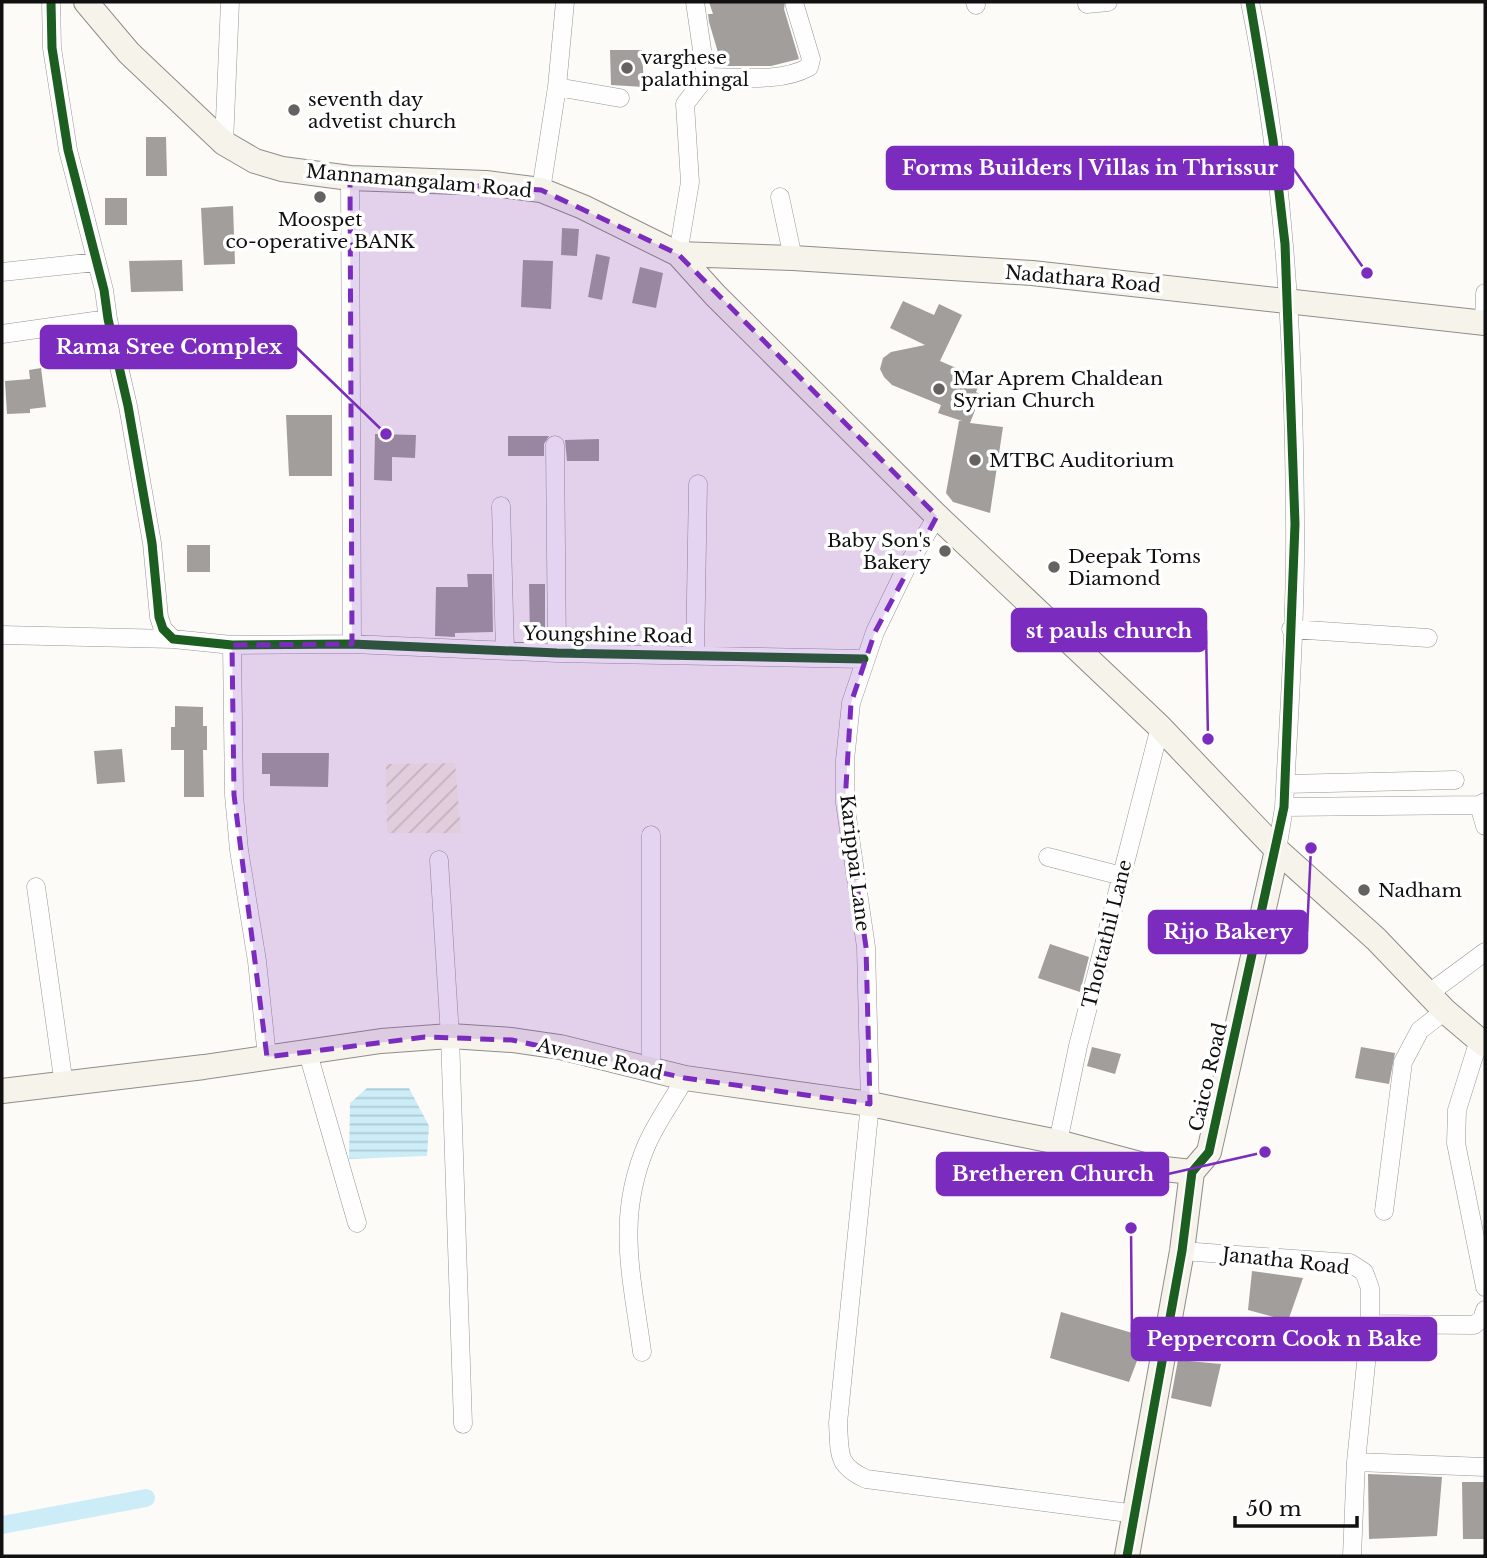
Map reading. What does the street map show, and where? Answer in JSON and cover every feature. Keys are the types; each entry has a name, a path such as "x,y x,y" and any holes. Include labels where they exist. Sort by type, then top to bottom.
{"main road":[{"name":"Mannamangalam Road","path":"86,2 130,53 224,143 255,161 282,169 350,178 486,183 541,190 583,207 678,254"},
{"name":"Nadathara Road","path":"678,254 793,258 1032,274 1484,323"},
{"path":"678,254 715,295 937,516 1160,727 1277,850 1376,939 1437,1002 1482,1043"},
{"name":"Caico Road","path":"1127,1556 1182,1251 1192,1172 1209,1152 1277,850"},
{"name":"Avenue Road","path":"2,1091 392,1040 450,1036 512,1040 560,1047 685,1078 870,1104 1058,1142 1155,1168 1192,1172"}],"street":[{"path":"51,2 52,48 68,150 104,290 128,406 152,543 159,617 163,629 173,639"},
{"path":"224,143 230,2"},
{"path":"541,190 557,87 565,2"},
{"path":"678,254 690,182 685,104 706,77 695,2"},
{"path":"1087,4 1108,2"},
{"path":"1250,2 1273,140 1289,301 1295,524 1286,784 1277,850"},
{"path":"706,77 773,76 801,72 809,67 811,59 795,6"},
{"path":"557,87 620,98"},
{"path":"350,178 352,644"},
{"path":"780,197 793,258"},
{"path":"2,272 96,262"},
{"path":"1484,323 1485,293"},
{"path":"2,334 108,319"},
{"path":"555,445 557,653"},
{"path":"695,654 698,484"},
{"path":"501,506 505,651"},
{"name":"Karippai Lane","path":"937,516 906,568 864,659 851,704 845,760 845,803 866,947 870,1104 838,1423 840,1455 848,1471 866,1479 1136,1514"},
{"path":"1291,629 1428,638"},
{"name":"Youngshine Road","path":"2,635 173,639 232,646 352,644 557,653 864,659"},
{"path":"232,646 234,795 239,850 257,961 267,1058"},
{"name":"Thottathil Lane","path":"1058,1142 1078,1046 1160,727"},
{"path":"1286,784 1455,780"},
{"path":"1284,807 1482,804 1485,827"},
{"path":"651,835 651,1071"},
{"path":"1048,857 1122,876"},
{"path":"439,860 450,1036 463,1424"},
{"path":"36,887 64,1085"},
{"path":"1384,1211 1403,1062 1437,1002 1485,952"},
{"path":"1482,1043 1457,1110 1456,1143 1485,1287"},
{"path":"307,1051 357,1223"},
{"path":"642,1352 627,1241 628,1208 648,1143 685,1078"},
{"name":"Janatha Road","path":"1182,1251 1350,1263 1364,1272 1370,1288 1370,1324 1356,1462 1352,1556"},
{"path":"1370,1324 1474,1325 1482,1320 1485,1310"},
{"path":"1356,1462 1485,1467"}],"highlighted area":[{"path":"350,178 541,190 678,254 937,516 875,632 851,703 845,803 866,947 870,1104 685,1078 512,1040 425,1037 267,1057 234,795 232,645 352,644"}],"shaded area":[{"path":"455,763 461,833 387,833 386,764"}],"water":[{"path":"367,1088 409,1088 429,1126 427,1156 349,1159 350,1103"}],"building":[{"path":"709,2 785,2 784,9 799,59 771,66 722,66 709,22 708,14 713,14"},
{"name":"varghese palathingal","path":"610,50 642,50 644,87 611,85"},
{"path":"146,137 166,137 167,176 146,176"},
{"path":"105,198 127,198 127,225 105,225"},
{"path":"233,206 235,264 204,265 201,208"},
{"path":"562,228 579,229 577,256 561,255"},
{"path":"596,254 610,257 602,300 588,297"},
{"path":"182,260 183,291 131,292 129,261"},
{"path":"523,260 553,261 551,309 521,307"},
{"path":"640,267 663,273 656,308 632,303"},
{"path":"903,301 934,315 939,304 962,315 940,361 982,379 976,392 981,395 970,423 1003,427 990,513 953,502 946,493 959,421 962,421 938,413 941,405 892,385 880,369 883,358 891,352 925,345 890,328"},
{"path":"41,368 46,407 30,409 30,413 7,414 5,381 30,379 29,370"},
{"path":"286,415 332,415 332,476 289,476"},
{"path":"375,434 416,435 415,458 392,457 392,481 374,480"},
{"path":"508,436 549,436 544,444 544,456 508,456"},
{"path":"599,439 599,461 567,461 565,440"},
{"path":"187,545 210,545 210,572 187,572"},
{"path":"467,574 492,574 493,632 455,633 455,637 435,636 436,587 468,587"},
{"path":"529,584 545,584 545,639 530,640"},
{"path":"175,706 203,707 203,726 207,726 207,750 203,750 204,797 184,797 184,750 171,750"},
{"path":"122,749 125,782 97,784 94,751"},
{"path":"262,753 329,753 328,787 270,786 270,774 262,774"},
{"path":"1050,944 1089,957 1080,992 1038,978"},
{"path":"1092,1047 1121,1054 1115,1074 1087,1066"},
{"path":"1361,1047 1395,1053 1389,1084 1355,1078"},
{"path":"1252,1271 1303,1278 1288,1321 1248,1310"},
{"path":"1061,1312 1146,1337 1129,1382 1050,1358"},
{"path":"1178,1360 1221,1364 1211,1407 1171,1398"},
{"path":"1368,1474 1442,1477 1437,1536 1369,1539"},
{"path":"1462,1482 1485,1482 1485,1539 1463,1539"}],"waterway":[{"path":"2,1525 146,1498"}],"cycle path":[{"path":"51,2 52,48 68,150 104,290 128,406 152,543 159,617 163,629 173,639 232,645 352,644 557,653 864,659"},
{"path":"1127,1556 1182,1251 1192,1172 1209,1152 1284,807 1295,524 1285,244 1273,140 1250,2"}],"place":[{"name":"varghese palathingal","path":"627,68"},
{"name":"seventh day advetist church","path":"294,110"},
{"name":"Moospet co-operative BANK","path":"320,197"},
{"name":"Forms Builders | Villas in Thrissur","path":"1367,273"},
{"name":"Mar Aprem Chaldean Syrian Church","path":"939,389"},
{"name":"Rama Sree Complex","path":"386,434"},
{"name":"MTBC Auditorium","path":"975,460"},
{"name":"Baby Son's Bakery","path":"945,551"},
{"name":"Deepak Toms Diamond","path":"1054,567"},
{"name":"st pauls church","path":"1208,739"},
{"name":"Rijo Bakery","path":"1311,848"},
{"name":"Nadham","path":"1364,890"},
{"name":"Bretheren Church","path":"1265,1152"},
{"name":"Peppercorn Cook n Bake","path":"1131,1228"}]}
